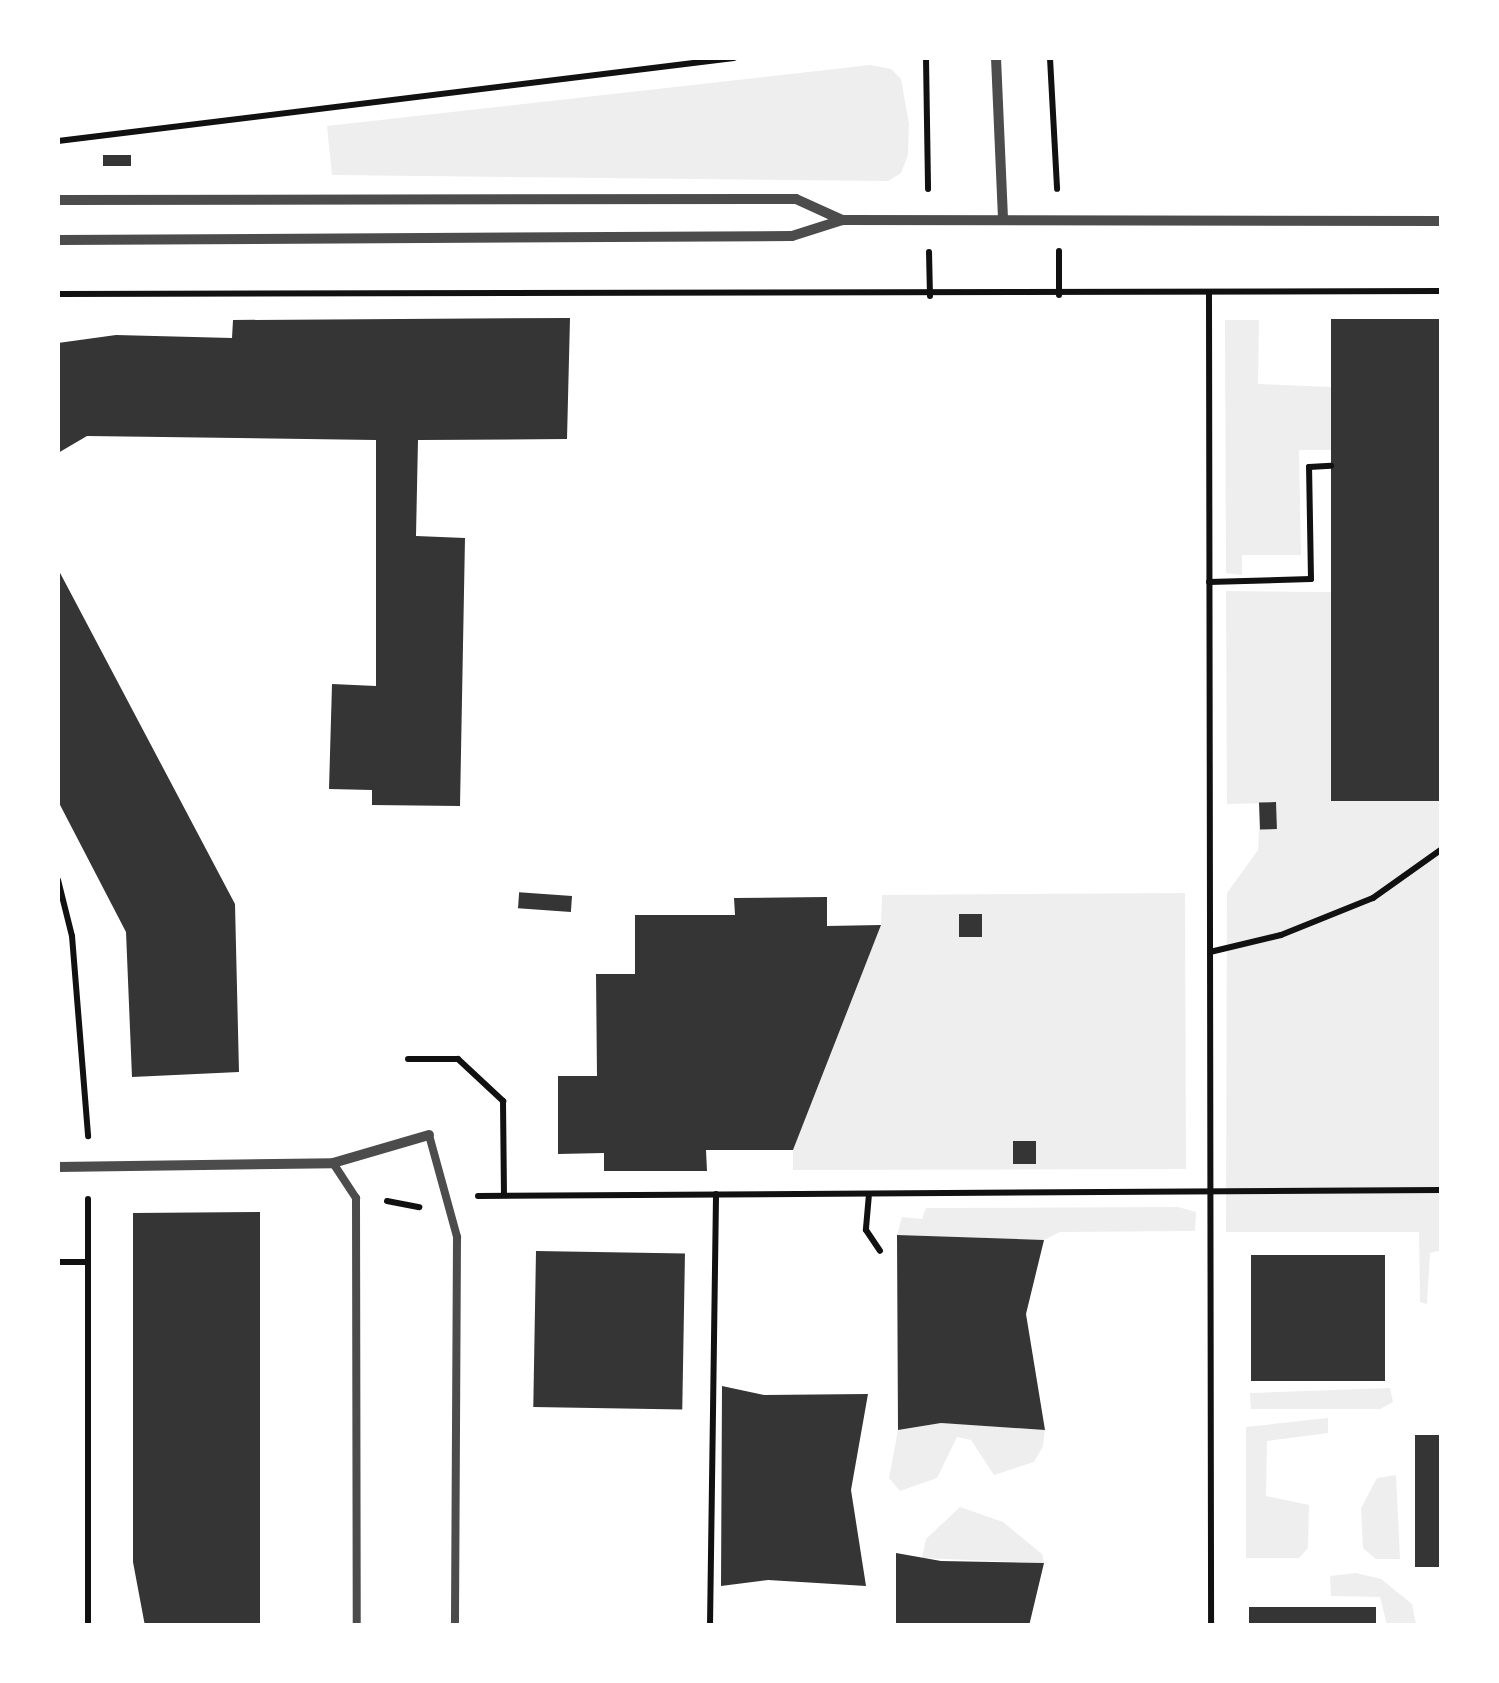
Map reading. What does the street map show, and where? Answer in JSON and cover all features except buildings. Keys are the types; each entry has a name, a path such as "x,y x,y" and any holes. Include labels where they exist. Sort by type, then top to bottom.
{"street":[{"path":"996,58 1003,220"},
{"path":"58,200 796,199 842,220"},
{"path":"58,240 792,236 842,220 1442,221"},
{"path":"58,1167 333,1163 429,1136"}],"lane":[{"path":"429,1136 457,1237 455,1626"},
{"path":"333,1163 356,1198 357,1626"}],"path":[{"path":"58,140 734,58"},
{"path":"926,58 930,296"},
{"path":"1050,58 1060,295"},
{"path":"58,294 930,296 1442,291"},
{"path":"1209,294 1211,1626"},
{"path":"1209,582 1311,580 1308,466 1331,466"},
{"path":"1210,952 1281,935 1373,898 1442,849"},
{"path":"58,880 78,991 89,1166 88,1626"},
{"path":"408,1058 458,1059 503,1101 504,1194"},
{"path":"483,1194 1442,1190"},
{"path":"710,1626 716,1194"},
{"path":"868,1194 866,1230 880,1252"},
{"path":"58,1262 86,1262"}],"shaded area":[{"path":"870,65 891,69 901,79 909,124 908,155 901,173 888,181 332,175 327,126"},
{"path":"1225,320 1259,320 1258,384 1331,387 1331,450 1299,450 1301,555 1242,555 1242,575 1226,573"},
{"path":"1226,591 1331,592 1332,801 1441,794 1442,1250 1430,1253 1427,1304 1420,1302 1419,1232 1226,1232 1227,893 1258,850 1259,829 1277,828 1276,803 1227,804"},
{"path":"1185,893 1186,1169 793,1170 793,1150 881,925 882,895"},
{"path":"1178,1207 1196,1212 1195,1231 1060,1232 1044,1240 897,1235 902,1217 922,1219 926,1208"},
{"path":"1390,1388 1393,1402 1380,1409 1251,1409 1250,1393"},
{"path":"1328,1418 1328,1433 1267,1441 1266,1496 1309,1505 1308,1548 1299,1558 1246,1558 1246,1427"},
{"path":"941,1423 1045,1430 1043,1446 1034,1462 994,1475 971,1440 957,1437 937,1478 900,1491 889,1478 898,1430"},
{"path":"1396,1475 1400,1559 1376,1559 1363,1548 1361,1508 1377,1478"},
{"path":"960,1507 1003,1522 1042,1554 1044,1563 922,1558 926,1539"},
{"path":"1356,1573 1381,1579 1412,1604 1416,1625 1387,1625 1380,1597 1331,1596 1330,1576"}]}
